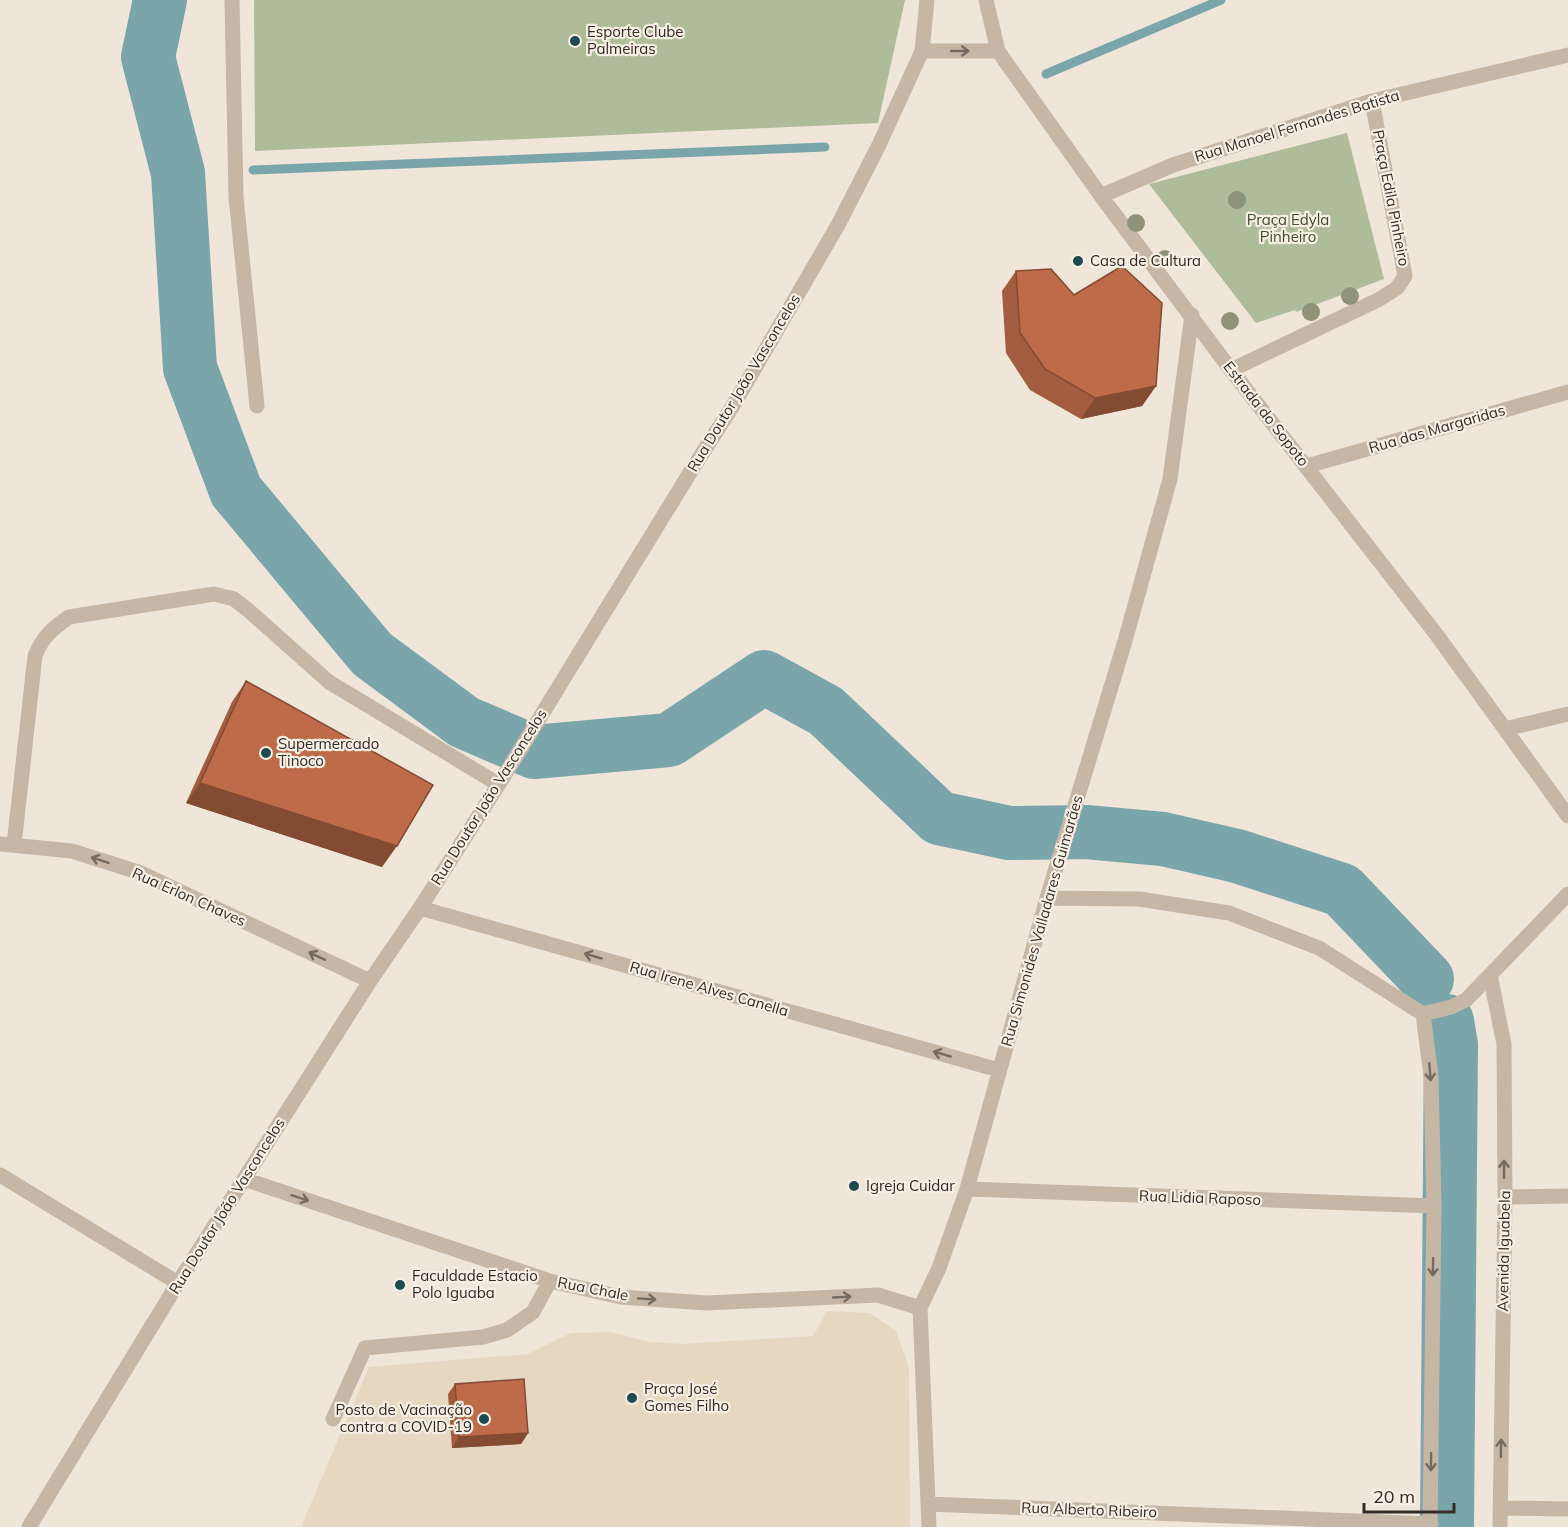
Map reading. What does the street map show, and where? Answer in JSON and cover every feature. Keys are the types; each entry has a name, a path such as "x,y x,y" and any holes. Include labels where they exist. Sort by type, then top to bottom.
{"street":[{"path":"232,0 236,197 257,406"},
{"name":"Rua Doutor João Vasconcelos","path":"29,1527 178,1284 370,981 420,908 501,780 734,404 838,225 878,147 922,51 927,0"},
{"name":"Estrada do Sopoto","path":"986,0 998,51 1101,196 1231,370 1436,634 1568,816"},
{"path":"922,51 998,51"},
{"name":"Rua Manoel Fernandes Batista","path":"1101,196 1173,165 1372,101 1568,55"},
{"name":"Praça Edila Pinheiro","path":"1231,370 1378,300 1397,288 1405,276 1372,101"},
{"name":"Rua Simonides Valladares Guimarães","path":"929,1527 920,1308 939,1268 966,1189 1047,898 1125,641 1170,479 1192,315"},
{"name":"Rua das Margaridas","path":"1307,466 1568,392"},
{"path":"7,845 34,656 41,642 52,629 69,617 214,594 234,599 329,682 501,780"},
{"path":"1505,729 1568,714"},
{"name":"Rua Erlon Chaves","path":"7,845 72,851 141,873 370,981"},
{"path":"1047,898 1138,898 1229,913 1319,948 1423,1014 1451,1007 1466,1000 1568,894"},
{"name":"Rua Irene Alves Canella","path":"420,908 999,1070"},
{"name":"Avenida Iguabela","path":"1490,975 1504,1044 1500,1527"},
{"path":"1423,1014 1431,1076 1434,1206 1430,1525"},
{"path":"0,1174 178,1284"},
{"name":"Rua Chale","path":"244,1179 550,1281 621,1297 706,1303 878,1295 920,1308"},
{"name":"Rua Lidia Raposo","path":"966,1189 1434,1206"},
{"path":"1504,1197 1568,1196"},
{"path":"333,1419 364,1348 483,1337 507,1330 533,1312 550,1281"},
{"name":"Rua Alberto Ribeiro","path":"928,1504 1430,1525"},
{"path":"1500,1508 1568,1509"}],"green space":[{"name":"Esporte Clube Palmeiras","path":"254,0 905,0 878,123 255,151"},
{"name":"Praça Edyla Pinheiro","path":"1347,133 1384,279 1296,312 1295,310 1256,323 1149,184"}],"shaded area":[{"name":"Praça José Gomes Filho","path":"827,1311 870,1313 896,1331 909,1368 910,1527 301,1527 369,1367 528,1354 571,1333 610,1332 650,1342 682,1344 813,1336"}],"building":[{"path":"1122,266 1162,303 1156,386 1095,398 1045,369 1020,333 1016,271 1051,269 1074,295"},
{"name":"Supermercado Tinoco","path":"246,681 433,785 397,846 200,783"},
{"name":"Posto de Vacinação contra a COVID-19","path":"524,1379 528,1433 459,1437 455,1384"}],"waterway":[{"path":"160,0 148,57 178,173 190,368 236,491 372,654 464,722 534,752 669,740 764,677 826,711 939,818 1009,833 1086,832 1163,839 1237,856 1342,890 1427,979"},
{"path":"1046,74 1221,0"},
{"path":"253,170 825,147"},
{"path":"178,173 199,170"},
{"path":"1447,1021 1451,1045 1447,1527"}],"place":[{"name":"Esporte Clube Palmeiras","path":"575,41"},
{"name":"Casa de Cultura","path":"1078,261"},
{"name":"Supermercado Tinoco","path":"266,753"},
{"name":"Igreja Cuidar","path":"854,1186"},
{"name":"Faculdade Estacio Polo Iguaba","path":"400,1285"},
{"name":"Praça José Gomes Filho","path":"632,1398"},
{"name":"Posto de Vacinação contra a COVID-19","path":"484,1419"}]}
